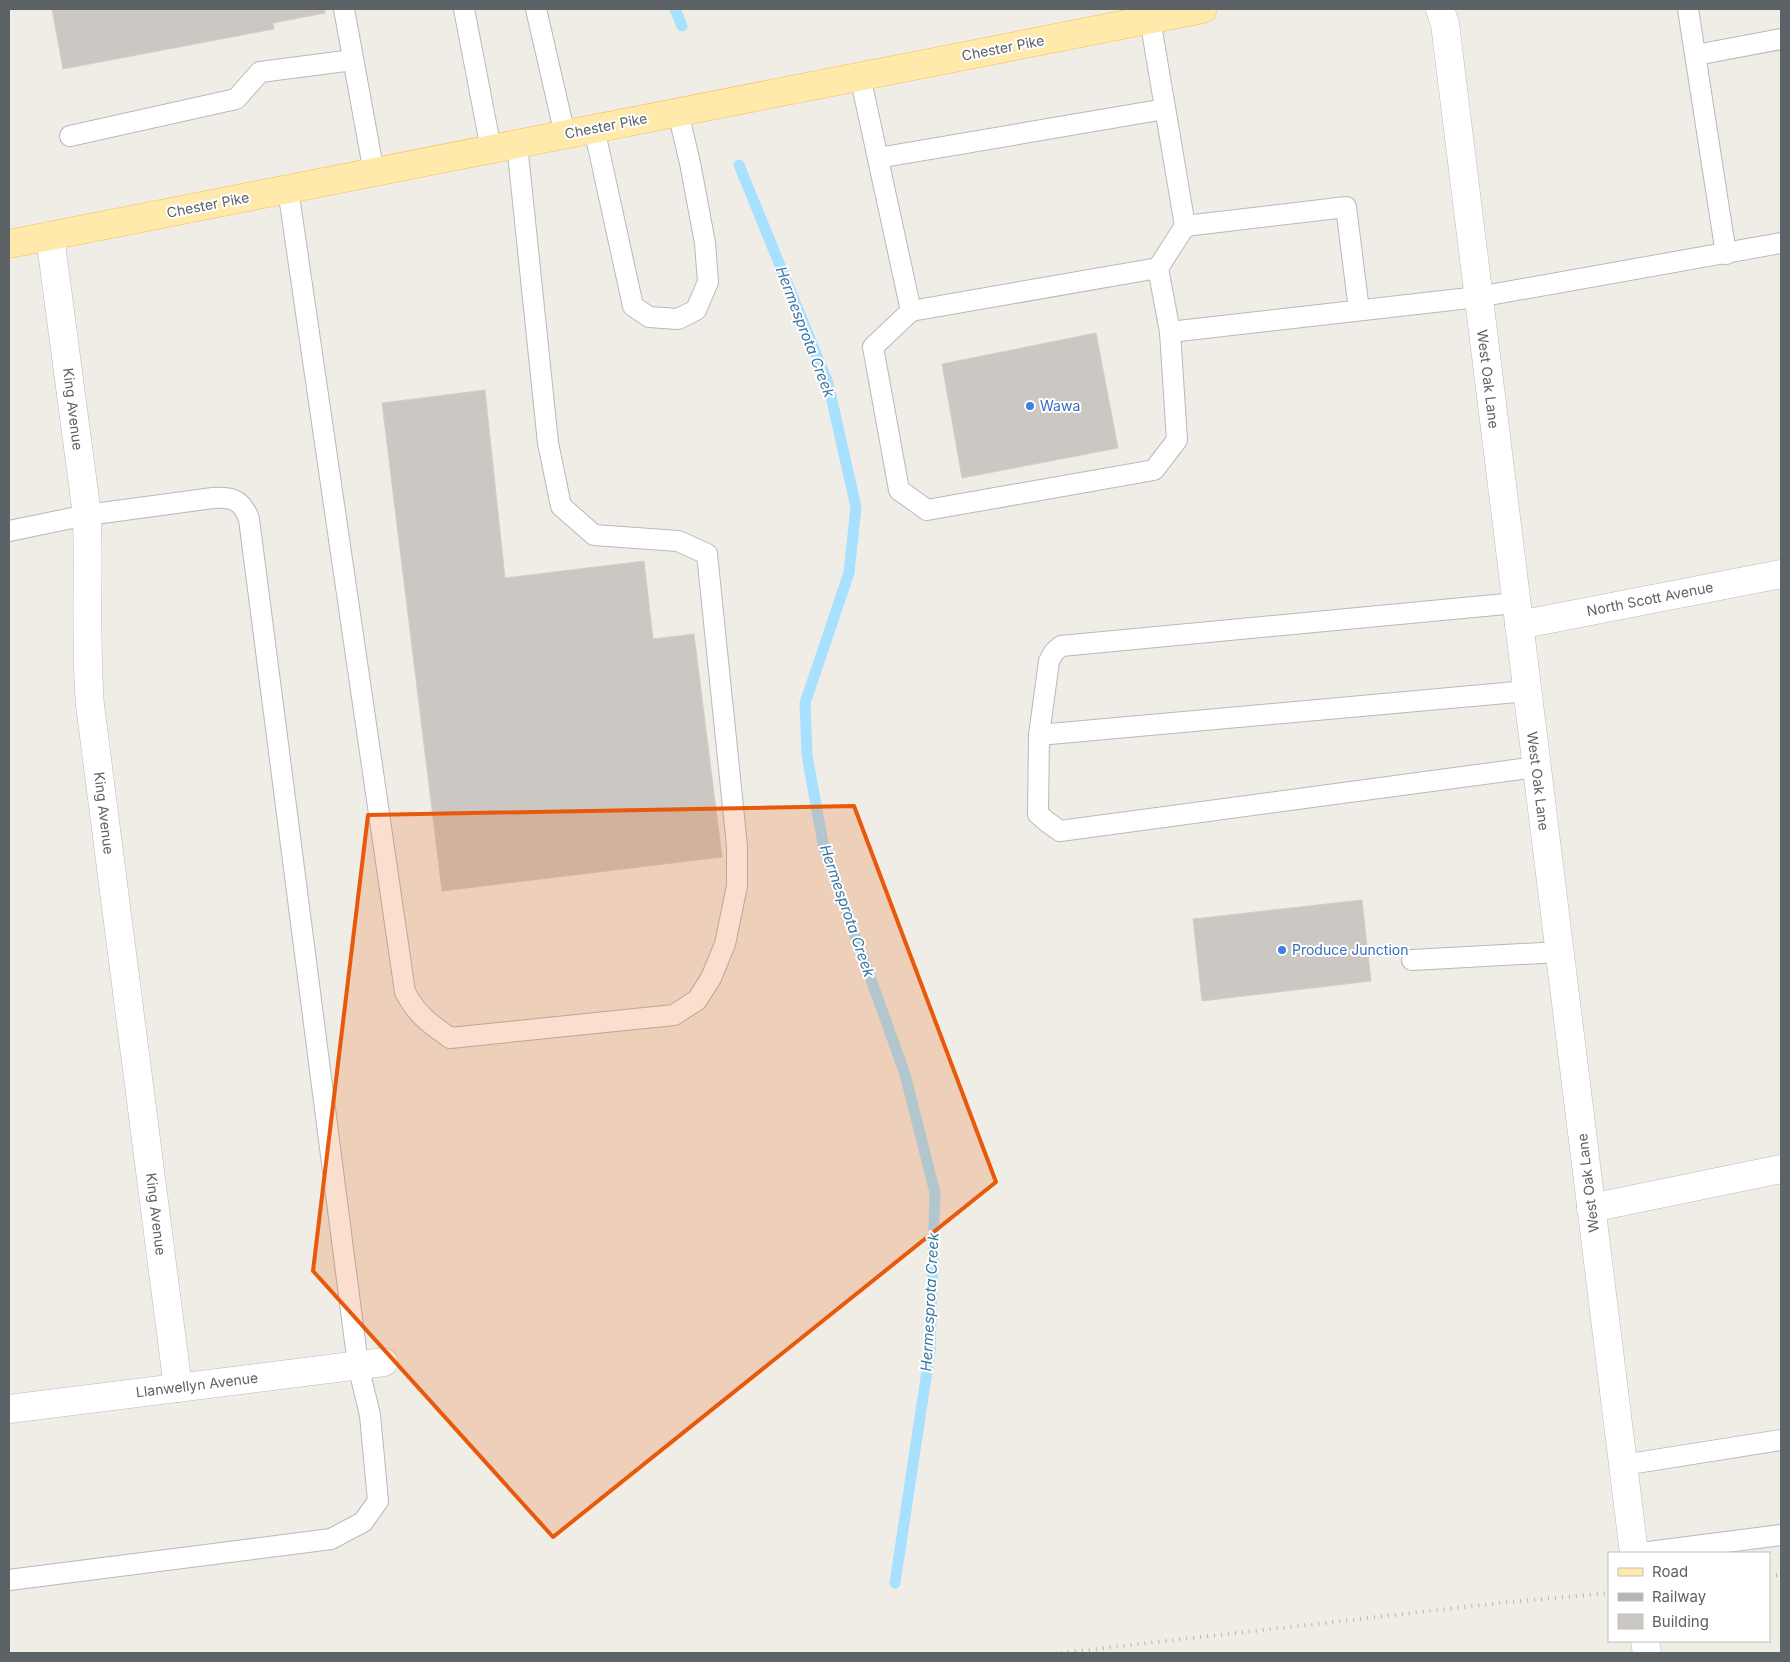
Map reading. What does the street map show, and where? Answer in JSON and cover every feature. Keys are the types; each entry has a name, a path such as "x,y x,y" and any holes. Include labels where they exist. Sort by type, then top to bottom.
{"main road":[{"name":"Chester Pike","path":"9,244 860,76 1149,14 1203,9"}],"street":[{"name":"West Oak Lane","path":"1440,9 1445,24 1634,1552"},
{"name":"King Avenue","path":"50,236 87,515 87,668 90,705 178,1388"},
{"name":"North Scott Avenue","path":"1517,614 1781,574"},
{"path":"1591,1208 1781,1169"},
{"name":"Llanwellyn Avenue","path":"9,1409 384,1362"}],"lane":[{"path":"344,9 374,173"},
{"path":"288,189 405,992 413,1007 426,1021 450,1038 674,1015 697,1000 712,978 725,944 737,886 737,846 707,554 678,541 594,535 561,506 548,442 504,146 464,9"},
{"path":"536,9 565,135"},
{"path":"1688,9 1726,254"},
{"path":"1149,14 1185,226 1158,268 1170,332 1177,440 1154,470 927,510 899,490 874,347 911,311 1158,268"},
{"path":"1696,56 1781,39"},
{"path":"70,136 236,99 260,72 353,60"},
{"path":"860,76 911,311"},
{"path":"878,158 1165,109"},
{"path":"594,128 633,306 649,317 678,319 696,310 708,282 702,225 678,112"},
{"path":"1185,226 1346,207 1359,310"},
{"path":"1170,332 1478,297 1781,243"},
{"path":"9,531 87,515 225,498 236,501 245,508 249,519 358,1365 370,1415 378,1501 363,1522 331,1539 9,1580"},
{"path":"1517,614 1061,646 1054,652 1049,661 1039,735 1038,814 1060,831 1536,767"},
{"path":"1039,735 1527,691"},
{"path":"1412,960 1560,952"},
{"path":"1623,1465 1781,1440"},
{"path":"1649,1552 1781,1535"}],"highlighted area":[{"path":"854,806 996,1182 553,1537 313,1271 368,815"}],"building":[{"path":"52,9 325,9 325,13 273,23 274,29 63,69"},
{"name":"Wawa","path":"1096,333 1118,448 962,478 942,364"},
{"path":"485,390 505,578 644,561 653,639 694,634 722,857 442,891 382,403"},
{"name":"Produce Junction","path":"1362,900 1371,981 1202,1001 1193,919"}],"waterway":[{"name":"Hermesprota Creek","path":"675,9 682,26"},
{"name":"Hermesprota Creek","path":"739,165 828,383 856,507 849,573 805,703 807,755 824,849 905,1074 935,1193 930,1351 895,1583"}],"railway":[{"path":"1770,1576 1781,1575"},
{"path":"1061,1653 1500,1603 1608,1593"}],"place":[{"name":"Wawa","path":"1030,406"},
{"name":"Produce Junction","path":"1282,950"}]}
